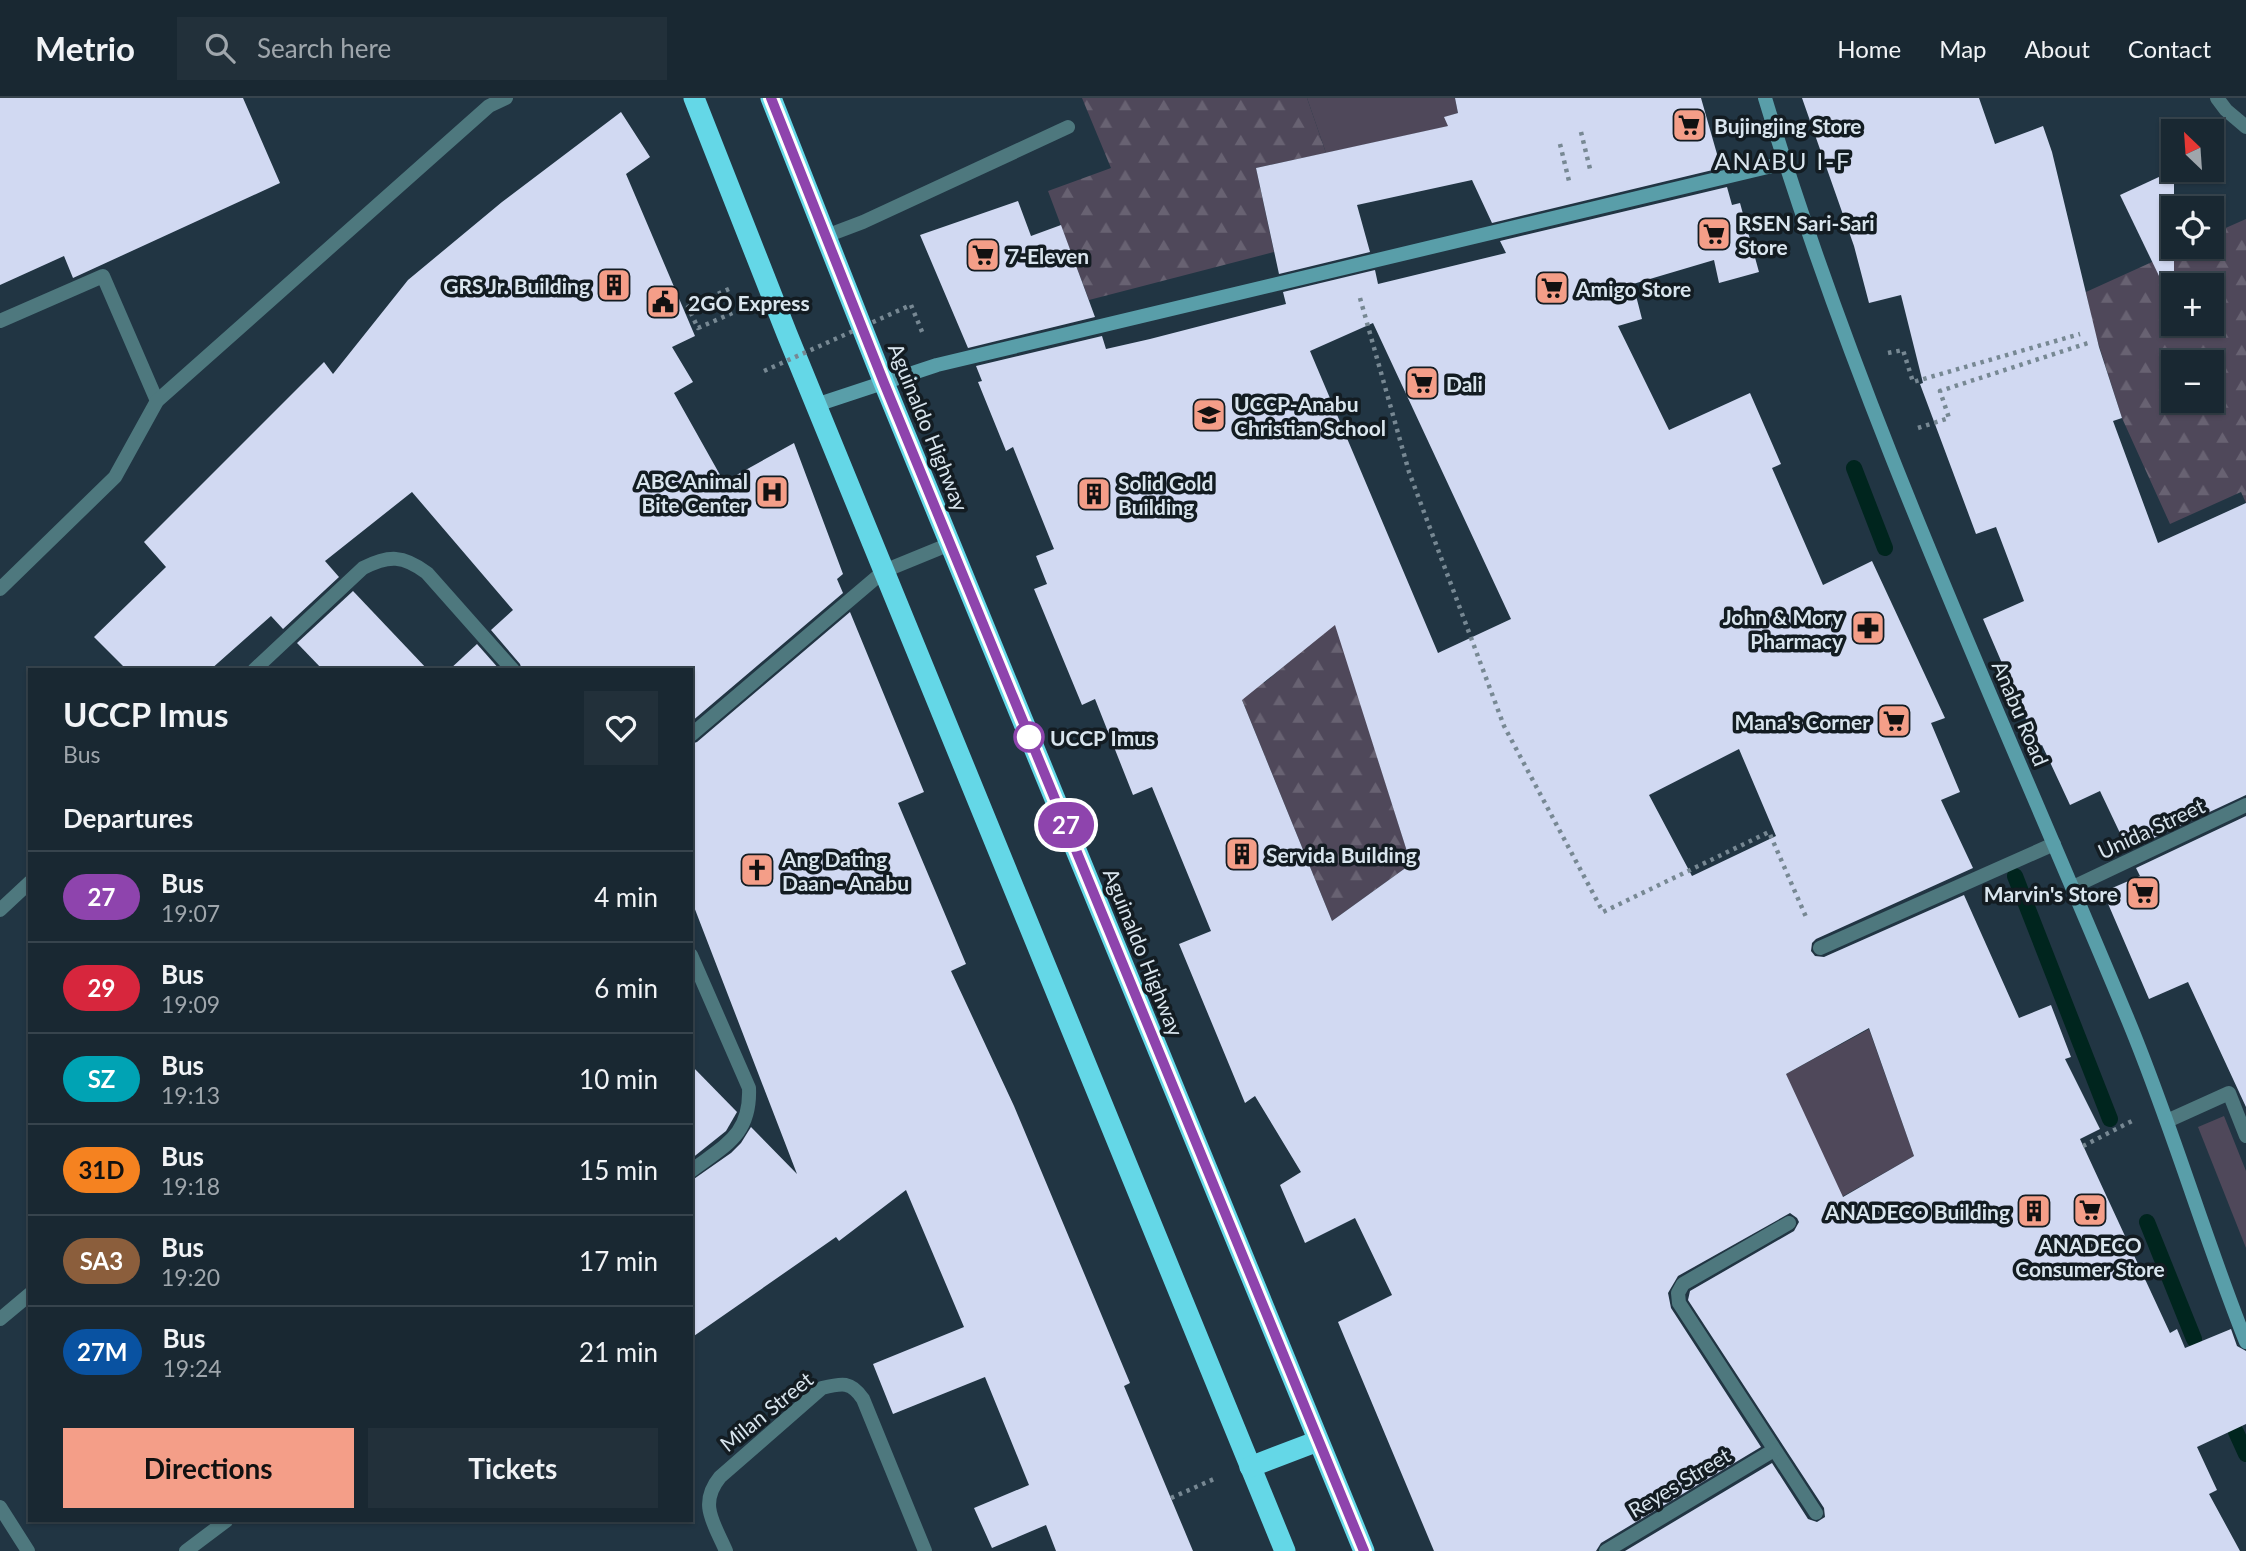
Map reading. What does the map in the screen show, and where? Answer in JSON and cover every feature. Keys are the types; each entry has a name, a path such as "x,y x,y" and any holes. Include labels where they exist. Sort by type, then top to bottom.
{"highway":[{"path":"694,98 816,405 1285,1551"},
{"name":"Aguinaldo Highway","path":"771,98 884,383 1364,1551"},
{"path":"1251,1467 1318,1441"}],"street":[{"path":"0,589 115,477 157,401 488,102 506,98"},
{"name":"Anabu Road","path":"1765,98 1807,231 1886,438 1952,604 2073,887 2167,1121 2246,1342"},
{"path":"2217,98 2226,110 2246,127"},
{"path":"826,236 863,222 1068,127"},
{"path":"816,405 937,365 1784,163"},
{"path":"0,321 103,276 157,401"},
{"path":"693,733 884,571 950,544"},
{"path":"256,668 363,568 380,560 398,558 414,563 427,573 511,668"},
{"name":"Unida Street","path":"2073,887 2246,805"},
{"path":"1820,948 2054,844"},
{"path":"0,910 28,884"},
{"path":"693,960 749,1088 750,1108 742,1128 728,1143 693,1169"},
{"path":"2167,1121 2229,1093 2246,1136"},
{"path":"1789,1223 1683,1284 1678,1293 1679,1303 1816,1513"},
{"path":"0,1319 28,1296"},
{"name":"Milan Street","path":"726,1551 708,1510 712,1487 720,1476 822,1388 847,1384 856,1389 863,1399 925,1551"},
{"name":"Reyes Street","path":"1606,1551 1774,1450"},
{"path":"0,1507 28,1551"},
{"path":"186,1551 225,1522"}],"path":[{"path":"1581,132 1593,180"},
{"path":"1560,144 1570,185"},
{"path":"1351,267 1409,472 1504,726 1603,912 1769,832 1820,948"},
{"path":"739,285 688,307 698,328 737,310 742,322"},
{"path":"758,359 764,371 911,305"},
{"path":"1889,353 1903,349 1913,382 2080,334"},
{"path":"1886,438 1949,418 1940,391 2088,343"},
{"path":"2083,1146 2140,1117"},
{"path":"1171,1498 1214,1479"}],"green space":[{"path":"1082,98 1307,98 1326,153 1256,168 1274,252 1089,300 1048,191 1111,168"},
{"path":"1307,98 1455,98 1458,113 1445,117 1449,126 1326,153"},
{"path":"2246,219 2246,503 2241,492 2170,524 2122,418 2094,330 2086,292 2161,258 2224,259 2224,229"},
{"path":"1327,597 1411,864 1332,921 1225,658 1264,683 1291,660 1293,616"},
{"path":"1869,1029 1914,1156 1833,1202 1786,1074"},
{"path":"2224,1116 2246,1171 2246,1248 2198,1127"}],"building":[{"path":"0,98 243,98 280,183 73,278 64,256 0,285"},
{"path":"1455,98 1701,98 1721,168 1492,223 1472,180 1357,205 1370,252 1279,274 1256,168 1448,126 1444,117 1458,113"},
{"path":"1802,98 1979,98 1995,144 2043,126 2052,152 2099,347 2122,418 2113,421 2158,543 2246,503 2246,795 2128,850 2100,791 2070,805 2042,745 2038,747 1983,619 2024,601 1996,527 1976,534 1920,384 1923,383 1901,295 1869,303 1854,246"},
{"path":"621,112 650,157 626,174 695,336 672,347 693,382 674,393 724,482 794,443 843,574 837,579 843,593 693,720 693,668 521,668 491,630 513,610 412,492 325,561 339,577 283,629 271,616 212,668 125,668 94,637 166,567 144,542 324,362 333,374 408,280 502,202"},
{"path":"2161,176 2161,182 2174,182 2174,196 2161,196 2161,259 2174,259 2174,273 2161,273 2161,280 2120,195"},
{"path":"1727,187 1732,205 1740,203 1759,272 1719,283 1714,260 1633,284 1642,319 1618,326 1669,430 1750,393 1781,464 1772,468 1823,585 1872,561 1945,718 1931,723 1960,792 1941,800 1973,868 1816,939 1812,943 1811,951 1815,956 1824,957 1964,895 2019,1018 2051,1005 2071,1057 2065,1059 2100,1129 2080,1139 2170,1333 2177,1329 2185,1348 2231,1329 2237,1346 2246,1351 2246,1424 2197,1447 2217,1490 2209,1494 2240,1551 1625,1551 1772,1463 1808,1519 1817,1522 1825,1517 1824,1508 1688,1300 1690,1291 1794,1231 1799,1222 1790,1213 1678,1276 1668,1293 1671,1308 1761,1447 1601,1543 1596,1551 1434,1551 1338,1322 1392,1295 1355,1218 1305,1243 1280,1185 1301,1172 1255,1096 1245,1103 1179,944 1211,931 1152,787 1133,795 1095,699 1082,705 1034,589 1047,584 1036,556 1054,549 1013,447 1006,451 978,382 982,381 976,366 1102,336 1106,349 1150,339 1286,304 1283,292 1375,270 1378,284 1506,253 1500,241","holes":["1373,323 1511,619 1438,653 1310,351","1335,625 1411,864 1332,921 1242,700","1739,749 1776,836 1692,876 1649,795","1869,1028 1914,1156 1843,1197 1786,1074"]},
{"name":"7-Eleven","path":"1018,201 1031,236 1061,225 1095,317 968,348 920,235"},
{"path":"353,591 426,668 321,668 297,643"},
{"path":"850,612 924,792 898,803 966,964 951,971 1014,1106 1130,1383 1124,1386 1193,1551 1056,1551 1046,1525 992,1548 974,1508 1029,1485 985,1377 893,1414 873,1364 964,1327 906,1190 839,1241 836,1237 693,1337 693,1180 731,1153 751,1127 797,1174 693,904 693,743"},
{"path":"477,644 498,668 451,668"},
{"path":"2246,816 2246,1107 2188,982 2149,999 2103,892 2140,876 2136,868"},
{"path":"693,1067 737,1112 726,1131 693,1157"}],"waterway":[{"path":"1854,468 1885,548"},
{"path":"2015,876 2110,1119"},
{"path":"2147,1222 2194,1339"},
{"path":"2236,1432 2246,1454"}],"bus line":[{"name":"27","path":"771,98 884,383 1364,1551"}],"place":[{"name":"Bujingjing Store","path":"1689,125"},
{"name":"RSEN Sari-Sari Store","path":"1714,234"},
{"name":"7-Eleven","path":"983,255"},
{"name":"GRS Jr. Building","path":"614,285"},
{"name":"Amigo Store","path":"1552,288"},
{"name":"2GO Express","path":"663,302"},
{"name":"Dali","path":"1422,383"},
{"name":"UCCP-Anabu Christian School","path":"1209,415"},
{"name":"ABC Animal Bite Center","path":"772,492"},
{"name":"Solid Gold Building","path":"1094,494"},
{"name":"John & Mory Pharmacy","path":"1868,628"},
{"name":"Mana's Corner","path":"1894,721"},
{"name":"UCCP Imus","path":"1029,737"},
{"name":"Servida Building","path":"1242,854"},
{"name":"Ang Dating Daan - Anabu","path":"757,870"},
{"name":"Marvin's Store","path":"2143,893"},
{"name":"ANADECO Consumer Store","path":"2090,1210"},
{"name":"ANADECO Building","path":"2034,1211"}],"district":[{"name":"ANABU I-F","path":"1783,160"}]}
